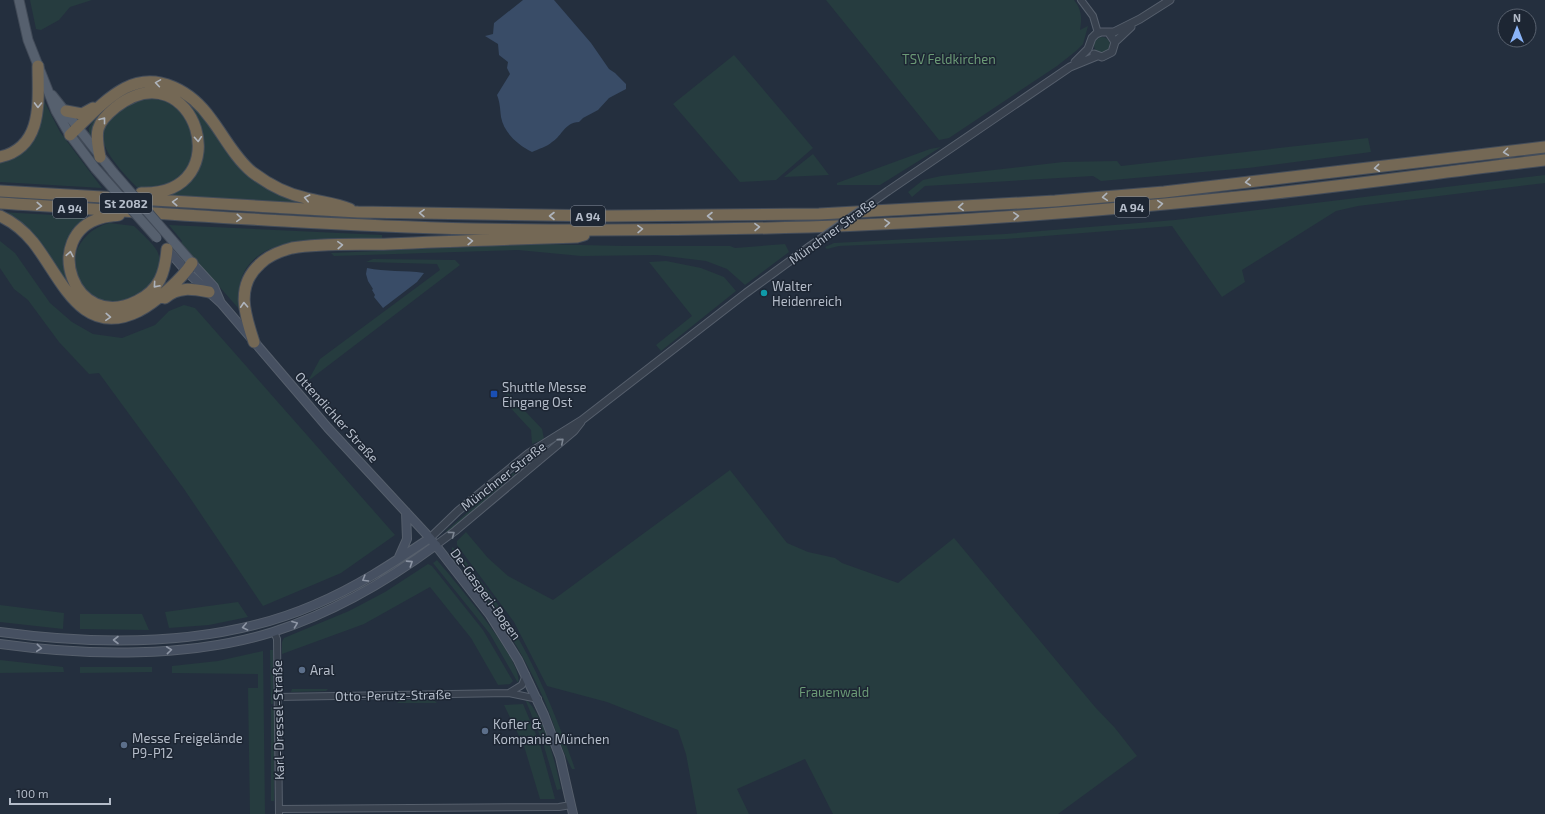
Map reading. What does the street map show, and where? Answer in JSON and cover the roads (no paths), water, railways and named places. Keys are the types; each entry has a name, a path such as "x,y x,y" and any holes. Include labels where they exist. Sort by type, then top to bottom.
{"highway":[{"path":"0,156 12,152 26,141 36,123 38,108 38,66"},
{"path":"74,131 104,103 125,88 140,83 160,83 174,87 201,106 236,154 251,171 260,178 293,195 336,203 358,212"},
{"path":"100,157 96,135 99,124 110,112 135,96 158,94 170,98 187,110 197,128 199,145 197,159 192,170 178,184 155,193 128,193 112,198"},
{"path":"66,111 82,114 95,106 104,103"},
{"name":"A 94","path":"0,191 358,212 528,216 727,216 936,208 1056,201 1164,192 1545,147"},
{"name":"A 94","path":"0,203 200,216 474,229 601,230 809,227 1052,213 1271,193 1545,160"},
{"path":"140,212 101,218 91,223 80,232 69,254 69,267 72,281 79,292 88,300 109,308 120,308 136,302 153,289 162,278 169,244"},
{"path":"0,216 26,234 70,296 87,312 96,316 117,317 134,314 149,305 190,267"},
{"path":"254,342 244,310 245,288 248,280 259,264 277,252 293,248 342,245 578,237 601,230"},
{"path":"149,305 157,305 168,294 186,289 209,292"}],"main road":[{"name":"Ottendichler Straße","path":"19,0 22,21 56,111 113,172 169,244 190,267 209,292 221,303 328,428 436,546"},
{"name":"Ottendichler Straße","path":"50,93 66,111 74,131 96,168 157,238 169,244"},
{"name":"Ottendichler Straße","path":"190,267 214,287 221,303"},
{"path":"398,559 407,539 406,512"},
{"path":"0,632 73,639 116,640 160,639 219,633 268,622 314,605 350,588 430,538"},
{"path":"0,644 74,651 161,651 220,645 274,632 318,615 355,597 436,546"},
{"name":"De-Gasperi-Bogen","path":"436,546 490,615 526,675 538,700 560,757 573,814"}],"street":[{"path":"1081,0 1092,16 1098,33 1109,34 1115,42"},
{"name":"Münchner Straße","path":"1109,34 1140,19 1170,0"},
{"name":"Münchner Straße","path":"430,538 458,511 529,453 582,420 705,324 809,247 888,191 1070,67 1097,56 1102,57 1110,54 1114,50 1115,42 1140,19"},
{"name":"Münchner Straße","path":"1070,67 1090,45 1092,38 1098,33"},
{"path":"1090,45 1092,51 1097,56"},
{"name":"Münchner Straße","path":"436,546 574,431 582,420"},
{"name":"Karl-Dressel-Straße","path":"274,632 277,639 279,812"},
{"path":"509,693 522,686 526,675"},
{"name":"Otto-Perutz-Straße","path":"278,697 509,693 538,700"},
{"path":"279,812 554,807 571,805"}],"water":[{"path":"523,0 554,0 591,43 609,69 626,84 626,89 609,98 598,110 583,118 579,122 567,127 550,144 532,152 512,138 505,128 501,117 497,95 510,74 507,68 508,62 499,55 498,44 485,36 493,34 494,23"},
{"path":"367,268 424,273 417,282 383,308 374,297 375,295 372,290 373,289 366,274"}],"place":[{"name":"Walter Heidenreich","path":"764,293"},
{"name":"Shuttle Messe Eingang Ost","path":"494,394"},
{"name":"Aral","path":"302,670"},
{"name":"Kofler & Kompanie München","path":"485,731"},
{"name":"Messe Freigelände P9-P12","path":"124,745"}],"park label":[{"name":"TSV Feldkirchen","path":"949,59"},
{"name":"Frauenwald","path":"834,692"}]}
